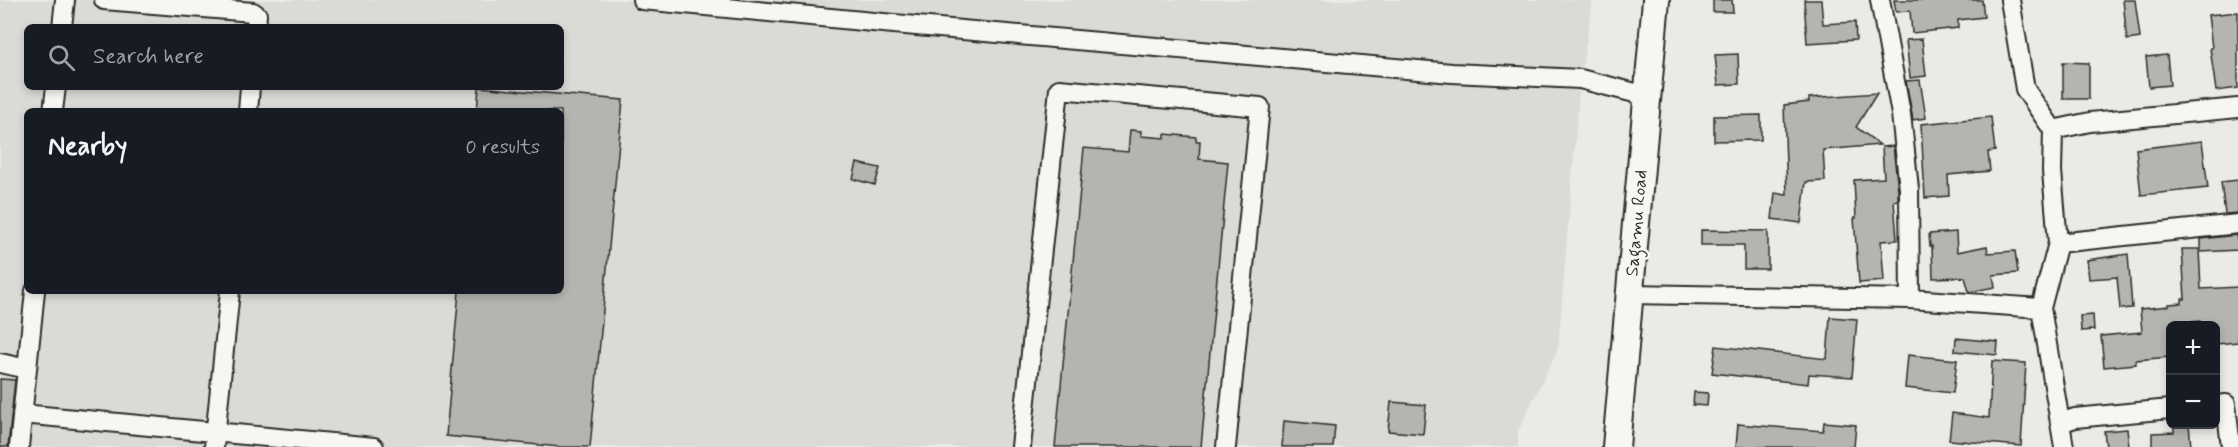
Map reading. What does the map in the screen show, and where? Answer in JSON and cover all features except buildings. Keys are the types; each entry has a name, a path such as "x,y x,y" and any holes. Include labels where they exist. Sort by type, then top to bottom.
{"highway":[{"name":"Sagamu Road","path":"1616,447 1656,0"}],"street":[{"path":"62,24 65,0"},
{"path":"104,0 253,12 257,15 256,24"},
{"path":"642,0 1452,73 1580,79 1647,96"},
{"path":"1880,0 1901,114 1909,189 1910,299"},
{"path":"2010,0 2025,89 2053,130 2052,171 2058,243 2041,308 2064,447"},
{"path":"1021,447 1059,89 1260,106 1226,447"},
{"path":"53,108 56,90"},
{"path":"248,108 250,90"},
{"path":"2053,130 2090,122 2238,108"},
{"path":"2058,243 2238,224"},
{"path":"19,447 35,294"},
{"path":"214,440 230,294"},
{"path":"1629,294 1910,299 2041,308"},
{"path":"0,363 27,369"},
{"path":"2227,404 2231,447"},
{"path":"2060,423 2075,418 2166,409"},
{"path":"22,414 214,440 374,447"}],"shaded area":[{"path":"0,0 1593,0 1580,79 1558,349 1518,431 1518,447 0,447"}]}
